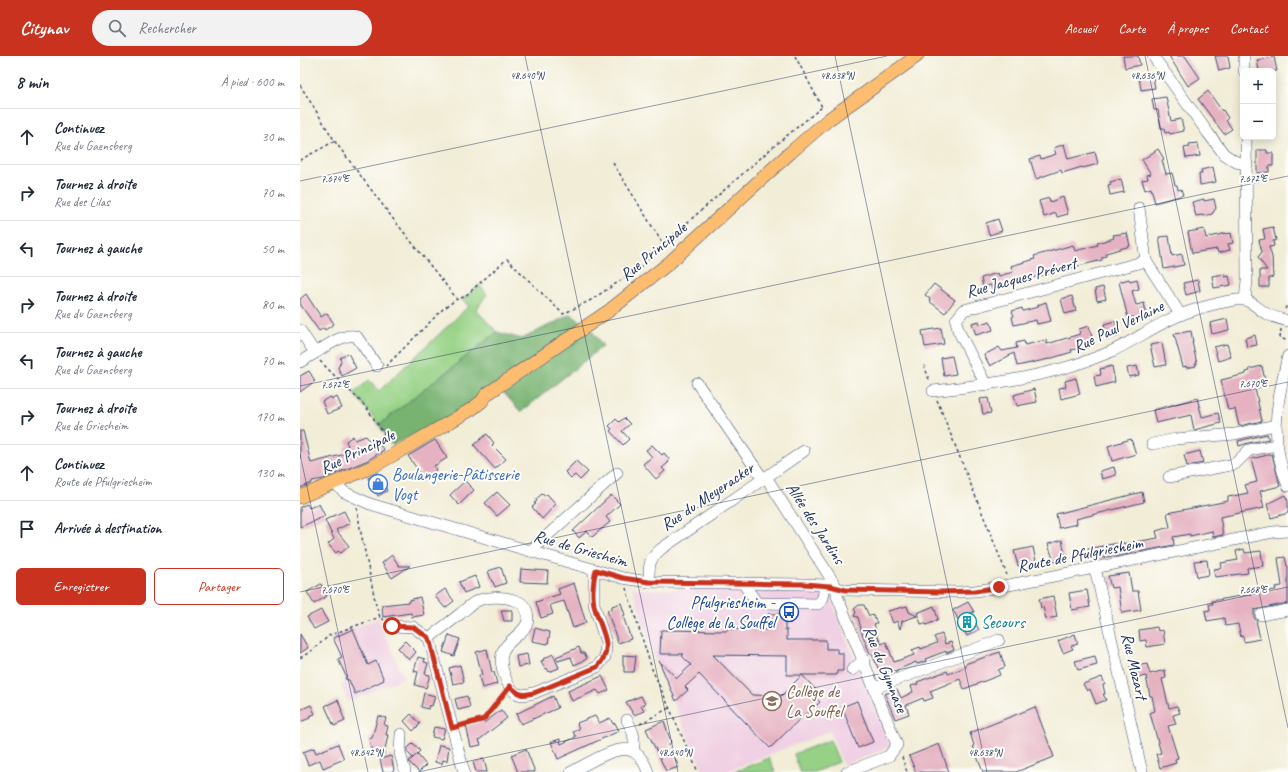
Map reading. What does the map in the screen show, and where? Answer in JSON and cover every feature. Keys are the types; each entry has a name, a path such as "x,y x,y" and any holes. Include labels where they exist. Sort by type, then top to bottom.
{"main road":[{"name":"Rue Principale","path":"300,497 372,467 428,434 444,416 471,398 487,394 610,310 669,263 791,152 829,120 917,56"}],"street":[{"path":"1153,56 1224,154 1236,162 1247,164"},
{"path":"1244,56 1244,68"},
{"path":"1246,140 1247,280 1245,300 1265,313 1288,321"},
{"path":"1139,208 1146,261 1180,314"},
{"name":"Rue Jacques Prévert","path":"986,385 958,330 956,320 964,310 1146,261"},
{"name":"Rue Paul Verlaine","path":"933,391 1014,380 1073,366 1111,351 1180,314 1234,300 1245,300"},
{"path":"300,330 315,353"},
{"path":"300,362 344,337 354,335 357,336 377,366"},
{"path":"1288,356 1279,397 1275,425 1277,445 1288,486"},
{"name":"Allée des Jardins","path":"697,383 765,478 831,586"},
{"path":"1152,444 1176,439 1235,434 1275,425"},
{"path":"1169,477 1235,464 1249,450 1277,445"},
{"name":"Rue du Meyeracker","path":"649,582 649,563 654,554 661,548 804,451"},
{"path":"530,551 617,473"},
{"name":"Rue de Griesheim","path":"335,483 344,492 370,504 623,578 649,582 831,586"},
{"name":"Route de Pfulgriesheim","path":"831,586 846,590 958,592 986,590 1230,542 1273,532 1288,531"},
{"name":"Rue Mozart","path":"1095,568 1142,772"},
{"path":"429,638 475,602 486,598 511,599 522,602 527,610 528,621 524,629 509,642 503,651 502,662 505,677 510,686 517,693 524,695 534,693 597,667 605,657 606,643 594,604 594,576 596,570"},
{"path":"743,583 757,603 782,604 818,604 831,586"},
{"name":"Rue du Gymnase","path":"831,586 838,596 897,745"},
{"path":"1261,615 1288,610"},
{"path":"392,626 413,627 429,638 464,772"},
{"path":"875,688 999,640"},
{"path":"852,670 864,660"},
{"path":"629,724 634,735 634,751"},
{"path":"401,734 400,753 405,772"},
{"path":"848,772 889,756 897,745"},
{"path":"571,772 612,751 623,749 634,751 643,760 648,772"}],"path":[{"path":"377,366 384,368 443,309 457,299 464,297 507,259 563,314 591,300 641,266 663,244 773,146 822,107 795,56"},
{"path":"300,84 335,141 394,220 457,299"},
{"path":"300,160 335,141"},
{"path":"613,163 663,244"},
{"path":"315,353 319,360 366,407 384,435 398,452"},
{"path":"924,365 1011,585"},
{"path":"300,658 310,652 330,635 380,617 376,605 358,514"},
{"path":"623,578 652,669 698,772"},
{"path":"452,728 484,719 510,686"},
{"path":"629,724 669,708"},
{"path":"897,745 907,772"}],"shaded area":[{"name":"Collège de La Souffel","path":"632,587 643,589 828,592 890,747 843,765 830,731 724,772 704,772 659,671"},
{"path":"378,618 404,678 348,702 341,685 347,682 331,638"}],"green space":[{"path":"479,285 487,294 476,310 497,332 379,425 354,393 369,380 379,391 469,306 461,299 466,297"},
{"path":"571,314 592,331 603,346 521,412 503,392 392,445 379,425 497,332 522,339"},
{"path":"830,740 839,762 814,772 800,772 794,754"},
{"path":"769,758 775,772 734,772"}],"building":[{"path":"1123,56 1138,56 1140,65 1125,68"},
{"path":"1169,56 1185,56 1200,78 1188,86"},
{"path":"1215,56 1228,56 1230,68 1219,71"},
{"path":"1274,57 1277,71 1276,68 1258,68 1257,60"},
{"path":"1147,76 1148,78 1153,77 1155,88 1141,90 1139,77"},
{"path":"1208,91 1228,118 1226,120 1232,129 1224,134 1198,99"},
{"path":"1166,97 1171,121 1181,119 1184,131 1170,134 1169,132 1165,133 1164,128 1161,128 1158,110 1154,110 1152,99"},
{"path":"1198,143 1200,156 1186,158 1184,148 1190,147 1189,144"},
{"path":"1064,144 1068,159 1095,152 1098,164 1062,173 1061,170 1036,179 1030,159 1040,156 1041,159 1056,154 1054,148"},
{"path":"1158,149 1164,159 1162,160 1166,174 1172,173 1175,185 1177,185 1178,190 1181,189 1183,195 1155,203 1151,188 1145,190 1142,180 1148,179 1147,175 1151,174 1142,160"},
{"path":"1257,150 1267,150 1267,153 1273,153 1273,166 1269,166 1269,172 1257,173"},
{"path":"1213,167 1216,182 1200,185 1199,174 1202,174 1201,170"},
{"path":"1121,179 1124,192 1110,195 1108,185 1111,184 1110,182"},
{"path":"1063,197 1068,214 1057,217 1056,213 1044,217 1039,201 1049,198 1050,202"},
{"path":"1204,199 1204,201 1214,199 1216,208 1212,214 1196,216 1192,202"},
{"path":"998,219 1002,231 989,235 986,223"},
{"path":"1273,227 1276,240 1273,241 1274,246 1269,247 1272,257 1273,277 1269,278 1269,287 1260,287 1260,270 1267,270 1258,257 1262,252 1259,240 1265,239 1263,229"},
{"path":"1204,229 1206,238 1231,233 1233,243 1228,244 1230,250 1218,253 1217,249 1192,253 1188,232"},
{"path":"1127,233 1130,246 1106,253 1106,256 1102,257 1102,260 1016,282 1015,280 1001,284 1002,287 992,289 991,285 983,287 981,278 998,273 999,276 1013,272 1011,266 1035,259 1034,256 1073,245 1075,251 1098,245 1097,243 1114,238 1113,235"},
{"path":"1169,236 1172,256 1182,254 1184,265 1164,269 1159,237"},
{"path":"1225,274 1225,277 1229,276 1231,285 1214,288 1212,276"},
{"path":"1129,279 1130,281 1137,279 1139,289 1132,291 1136,305 1144,303 1147,317 1135,320 1134,317 1128,318 1119,282"},
{"path":"1198,280 1200,291 1186,295 1183,283"},
{"path":"934,284 955,300 945,313 929,301 930,299 925,295"},
{"path":"1103,287 1106,299 1097,301 1095,289"},
{"path":"306,294 321,317 327,313 334,324 325,330 324,328 319,331 300,304 300,299"},
{"path":"1072,296 1076,311 1065,314 1061,299"},
{"path":"1046,302 1051,321 1037,324 1036,320 1014,325 1012,317 1014,316 1012,311 1022,308 1023,311 1038,307 1038,305"},
{"path":"1227,319 1229,330 1212,334 1210,323"},
{"path":"979,321 980,324 990,321 993,330 976,335 972,323"},
{"path":"1115,321 1119,336 1107,339 1104,324"},
{"path":"1089,326 1094,345 1071,350 1072,352 1049,359 1017,366 1014,353 990,366 984,355 999,347 1002,351 1017,348 1016,343 1024,341 1025,345 1046,340 1047,344 1080,334 1079,329"},
{"path":"941,328 944,344 925,347 922,331"},
{"path":"1191,331 1197,364 1195,364 1196,366 1186,368 1186,366 1183,367 1174,334"},
{"path":"1255,335 1257,345 1247,347 1245,338"},
{"path":"1162,343 1166,365 1155,367 1150,345"},
{"path":"1227,344 1231,357 1218,361 1214,347"},
{"path":"348,353 356,368 342,376 338,368 341,361 340,358"},
{"path":"952,356 956,374 944,376 941,358"},
{"path":"1112,366 1115,382 1096,387 1094,376 1101,375 1100,369"},
{"path":"1137,366 1139,375 1129,377 1127,368"},
{"path":"1262,366 1265,381 1254,384 1262,421 1239,426 1235,409 1228,410 1221,380 1246,374 1246,372 1250,371 1249,369"},
{"path":"309,371 315,381 300,392 300,376"},
{"path":"1076,378 1080,394 1061,399 1059,388 1066,387 1065,381"},
{"path":"1034,389 1037,402 1017,406 1014,395"},
{"path":"331,397 332,399 337,397 342,408 327,414 322,401"},
{"path":"988,398 991,413 983,414 980,399"},
{"path":"1197,398 1202,417 1218,413 1221,423 1194,430 1191,415 1156,423 1153,410"},
{"path":"624,418 630,424 622,431 629,439 623,445 610,431 612,429 609,426 616,419 619,422"},
{"path":"300,431 303,431 311,463 345,454 344,448 348,446 346,441 353,436 355,440 366,436 372,444 376,441 384,450 368,460 323,479 312,481 312,483 300,488"},
{"path":"487,434 494,443 492,445 506,459 495,469 474,445"},
{"path":"1267,434 1269,439 1239,446 1238,441"},
{"path":"1131,439 1136,454 1112,461 1108,446"},
{"path":"435,440 447,458 434,466 436,470 425,480 408,456"},
{"path":"652,445 662,455 664,453 669,459 668,463 662,468 665,471 656,479 643,464 652,457 646,450"},
{"path":"1200,451 1203,463 1187,466 1184,455"},
{"path":"1272,454 1280,486 1260,491 1264,508 1220,517 1223,535 1213,537 1212,531 1190,536 1190,534 1173,537 1174,545 1114,557 1090,560 1088,549 1123,542 1124,544 1158,538 1156,531 1170,527 1167,513 1228,501 1228,497 1248,493 1245,485 1257,482 1251,459"},
{"path":"576,461 588,472 580,480 575,475 571,478 565,472"},
{"path":"1114,467 1116,475 1102,479 1100,471"},
{"name":"Boulangerie-Pâtisserie Vogt","path":"378,473 387,491 378,496 368,478"},
{"path":"465,481 474,490 459,505 450,495"},
{"path":"497,492 510,505 497,516 485,503"},
{"path":"1142,492 1144,502 1076,519 1077,524 1059,528 1056,514"},
{"path":"542,494 545,496 547,494 556,504 542,519 532,507 536,504 534,503 537,501 536,499"},
{"path":"611,495 620,504 606,517 610,522 592,537 587,531 579,538 573,531"},
{"path":"1285,495 1288,501 1288,513 1271,518 1267,504"},
{"path":"307,504 309,508 319,504 325,516 300,527 300,507"},
{"path":"344,511 350,523 336,530 349,546 341,553 338,551 336,553 328,544 334,539 325,520"},
{"path":"1062,540 1066,559 1054,562 1048,544"},
{"path":"1033,547 1036,562 1018,566 1014,551"},
{"path":"1244,549 1245,553 1261,551 1263,566 1247,568 1248,573 1215,577 1214,569 1222,568 1221,563 1238,560 1236,551"},
{"path":"392,555 399,566 410,566 392,578 382,563"},
{"path":"1285,557 1288,566 1288,603 1254,610 1254,617 1260,639 1244,642 1243,636 1241,637 1238,624 1225,626 1224,618 1207,621 1205,611 1210,610 1209,604 1213,604 1212,601 1276,590 1275,587 1282,586 1278,558"},
{"path":"1207,560 1209,575 1197,577 1194,561"},
{"path":"501,567 506,583 495,587 488,571"},
{"path":"521,569 548,571 547,583 520,582"},
{"path":"1129,573 1132,591 1138,591 1141,610 1122,613 1118,587 1111,588 1108,576"},
{"path":"475,576 479,587 464,593 459,582"},
{"path":"574,583 586,623 573,628 564,601 550,605 553,614 541,618 536,602 560,594 558,589"},
{"path":"321,584 327,596 314,604 307,592"},
{"path":"445,589 454,601 445,608 435,596"},
{"path":"1087,590 1090,607 1072,610 1069,593"},
{"path":"1053,596 1057,617 1046,619 1039,599"},
{"path":"420,597 424,615 412,617 411,613 383,617 382,605 409,602 409,600"},
{"name":"Secours","path":"968,602 974,612 970,613 979,630 967,636 953,610"},
{"path":"621,603 625,615 623,616 631,639 618,643 607,610 612,609 612,606"},
{"path":"859,605 864,605 869,616 873,615 877,623 874,624 875,630 881,644 886,642 894,662 914,655 912,650 920,647 921,649 937,643 934,637 942,634 945,644 951,642 954,650 946,653 946,651 925,659 926,661 917,664 916,662 887,676 885,673 882,674 872,654 870,654 858,617 854,616 856,612 854,609"},
{"path":"907,606 909,612 917,616 902,621 900,629 897,621 893,623 888,611"},
{"path":"934,606 938,619 926,625 925,623 921,624 917,613"},
{"path":"321,610 328,622 314,629 307,617"},
{"path":"501,610 512,610 512,621 504,621"},
{"path":"768,614 785,614 785,630 787,630 787,640 826,640 826,649 837,649 837,653 843,653 843,671 837,671 837,675 802,675 818,692 814,696 820,702 807,714 806,713 770,748 699,674 685,687 688,690 676,701 659,661 677,678 691,665 682,656 684,654 660,654 661,630 768,630","holes":["713,655 787,656 787,675 802,675 781,696 752,695"]},
{"path":"1157,627 1158,631 1163,630 1165,644 1147,647 1146,640 1140,641 1139,630"},
{"path":"535,628 550,632 548,644 532,641"},
{"path":"353,629 368,665 376,661 384,680 355,694 349,680 345,679 346,676 338,659 342,657 333,638"},
{"path":"300,634 308,648 300,653"},
{"path":"1075,634 1078,644 1071,646 1073,649 1063,653 1058,641"},
{"path":"449,635 460,639 454,656 443,652"},
{"path":"405,641 416,652 409,660 398,648"},
{"path":"579,647 581,653 584,653 587,658 585,660 574,665 571,657 558,661 556,657"},
{"path":"487,649 492,673 494,672 497,684 482,688 479,676 482,675 476,652"},
{"path":"1000,652 1005,667 998,670 1000,675 964,689 960,679 930,691 933,698 924,701 923,698 906,705 909,714 895,719 885,694 897,689 901,698 913,692 911,686 918,684 917,682 947,671 948,674 966,667 965,664"},
{"path":"527,654 529,665 518,667 516,656"},
{"path":"553,654 559,668 549,672 547,668 545,669 541,661"},
{"path":"623,655 636,656 634,672 624,672"},
{"path":"1095,656 1097,665 1078,670 1075,661"},
{"path":"418,657 425,659 424,662 428,663 425,674 430,675 426,688 415,685 418,672 414,671"},
{"path":"1147,664 1150,674 1165,670 1166,678 1162,679 1169,708 1177,706 1180,713 1173,715 1176,724 1168,726 1178,758 1175,759 1176,763 1160,768 1156,754 1161,753 1150,713 1155,711 1152,696 1150,696 1146,676 1132,679 1130,667"},
{"path":"460,665 464,682 453,684 449,668"},
{"path":"602,676 609,690 600,694 597,690 572,701 568,691"},
{"path":"1102,677 1105,684 1103,685 1105,694 1103,694 1106,700 1096,704 1090,689 1087,691 1083,684"},
{"path":"424,693 435,696 432,706 429,705 428,709 421,707"},
{"path":"467,696 470,707 458,710 455,699"},
{"path":"553,696 558,708 521,724 516,714"},
{"path":"641,696 645,704 641,706 644,711 634,715 626,702"},
{"path":"338,700 345,721 334,726 325,706"},
{"path":"857,701 873,742 858,748 842,707"},
{"path":"311,705 315,714 300,722 300,710"},
{"path":"1035,707 1054,757 1016,772 983,772 973,746 970,733"},
{"path":"501,710 507,718 479,740 481,745 471,747 466,726 483,721 484,723"},
{"path":"411,714 420,724 413,731 404,721"},
{"path":"378,716 386,718 384,725 388,726 386,735 388,735 384,754 373,757 369,739 372,738"},
{"path":"595,716 599,723 610,718 613,724 615,723 619,731 558,759 551,742 560,739 561,744 576,737 573,732 579,729 577,723"},
{"path":"664,721 671,742 669,745 679,767 666,771 646,729"},
{"path":"434,727 445,729 442,739 432,737"},
{"path":"413,743 420,751 417,754 426,765 419,772 410,763 409,761 413,758 407,752 407,749"},
{"path":"338,744 344,759 323,768 320,760 308,765 303,752 314,748 316,753"},
{"path":"939,744 949,772 916,772 909,756"},
{"path":"439,745 449,747 447,761 443,760 442,764 435,762"},
{"path":"526,749 535,772 518,772 511,755"},
{"path":"391,756 394,770 392,772 383,772 380,759"},
{"path":"484,759 487,772 476,772 473,762"}],"place":[{"name":"Boulangerie-Pâtisserie Vogt","path":"378,484"},
{"name":"Pfulgriesheim - Collège de la Souffel","path":"789,612"},
{"name":"Secours","path":"967,622"},
{"name":"Collège de La Souffel","path":"772,701"}],"route":[{"path":"392,626 413,627 429,638 452,728 484,719 510,686 517,693 524,695 534,693 597,667 605,657 606,643 594,604 594,576 596,570 623,578 649,582 804,584 830,586 846,590 940,592 975,591 999,587"}]}
